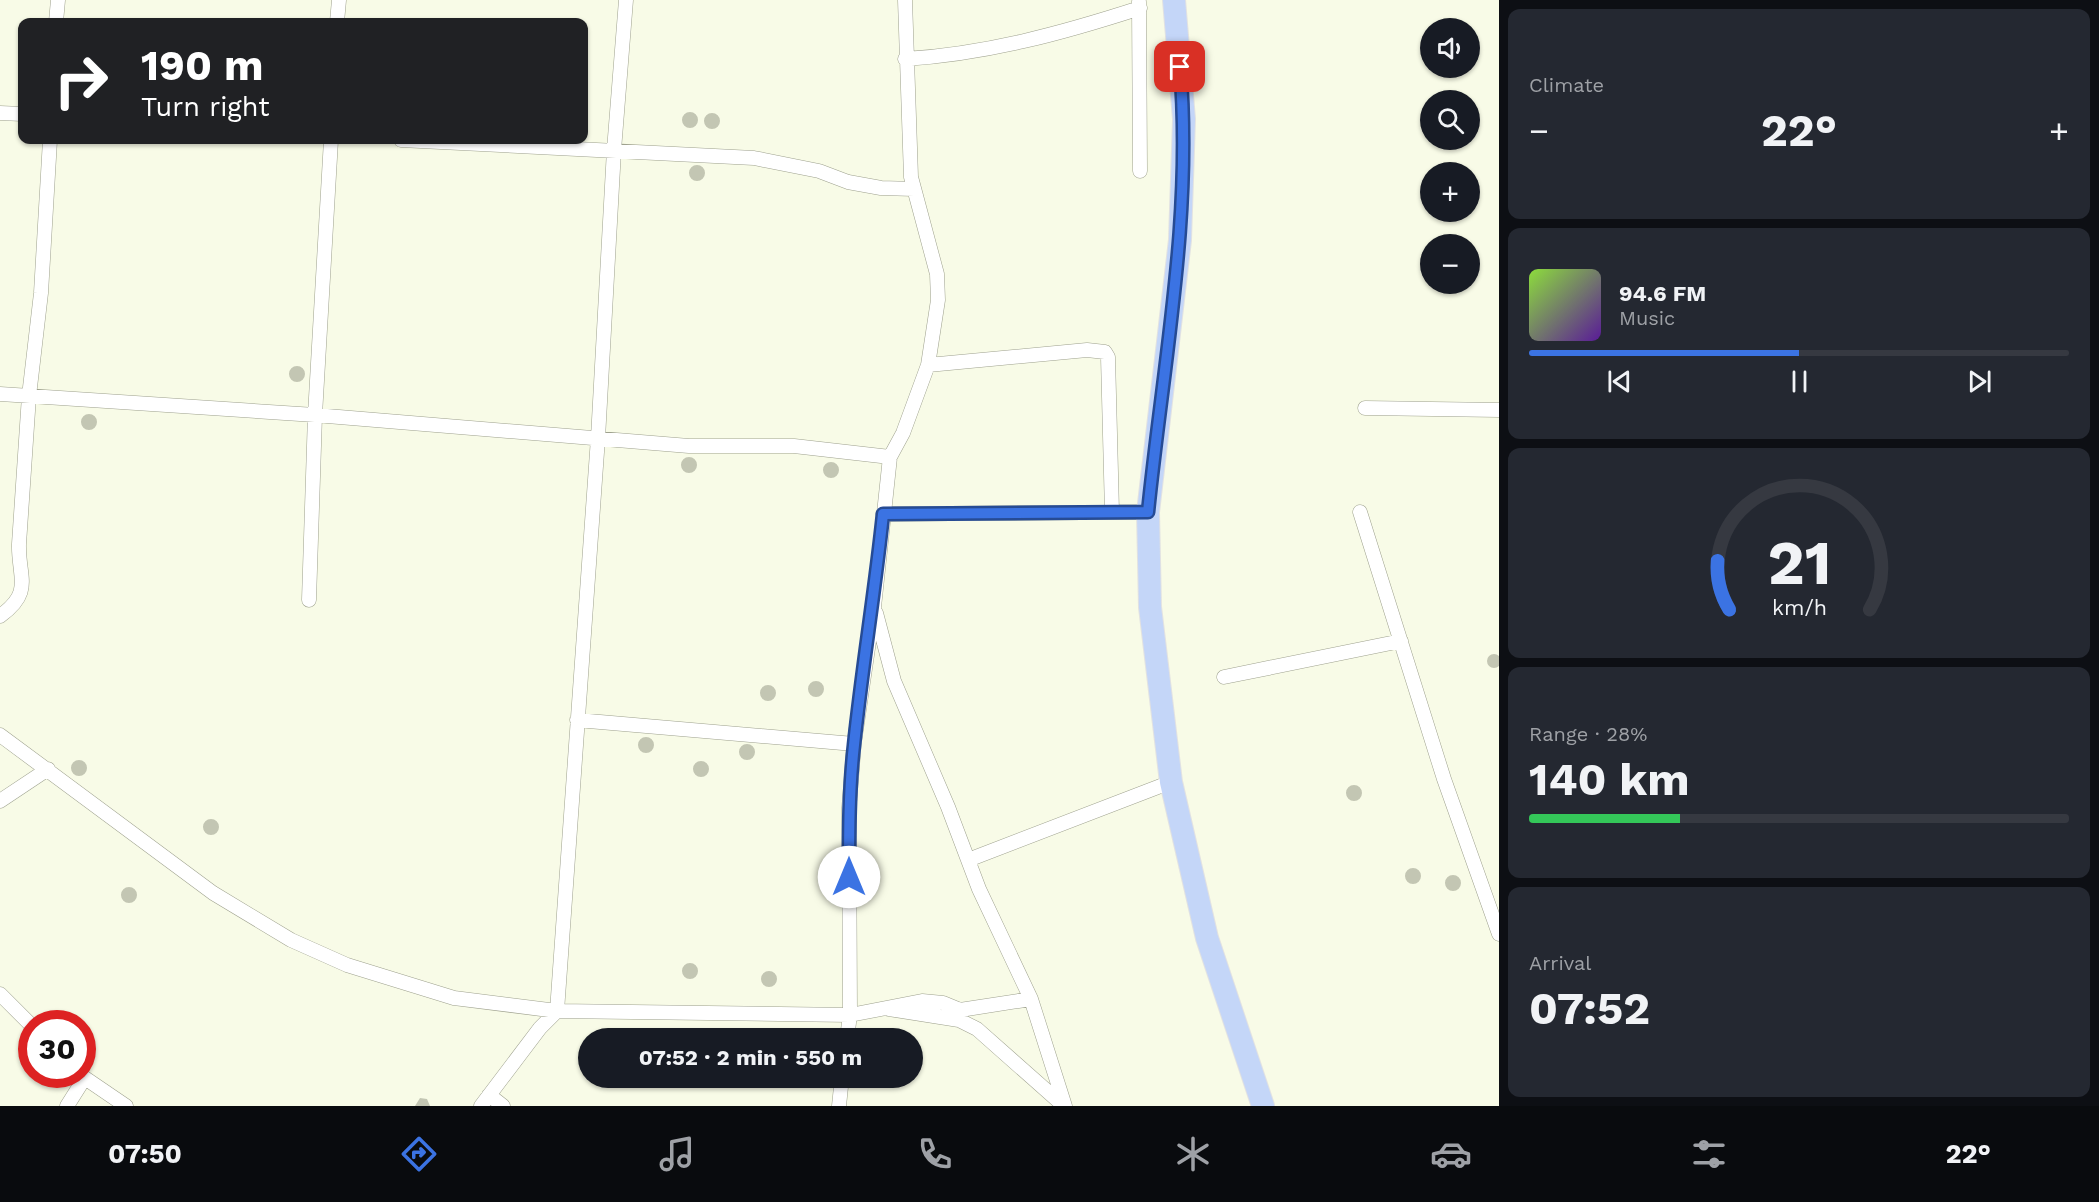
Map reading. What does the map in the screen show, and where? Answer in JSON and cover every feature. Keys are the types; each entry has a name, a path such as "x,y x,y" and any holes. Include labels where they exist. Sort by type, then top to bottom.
{"highway":[{"path":"1174,0 1184,119 1180,240 1148,512 1150,607 1171,782 1207,938 1263,1106"}],"street":[{"path":"56,18 58,0"},
{"path":"338,18 339,0"},
{"path":"503,1106 485,1100 540,1028 557,1011 598,438 614,150 626,0"},
{"path":"848,1028 849,808 854,744 874,607 890,457 903,433 928,365 938,300 937,274 911,177 905,59 905,0"},
{"path":"905,59 950,56 1040,38 1139,4 1140,171"},
{"path":"0,113 18,114"},
{"path":"0,616 15,603 24,581 18,561 29,396 41,293 50,144"},
{"path":"309,600 315,415 331,144"},
{"path":"486,144 754,158 819,171 848,182 881,188 914,189"},
{"path":"928,365 1087,350 1105,352 1108,357 1112,512"},
{"path":"0,394 315,415 689,446 794,446 890,457"},
{"path":"1365,408 1499,410"},
{"path":"883,514 1148,512"},
{"path":"1360,512 1444,779 1499,934"},
{"path":"874,607 894,681 968,860 978,890 1031,999 1065,1106"},
{"path":"1224,677 1401,641"},
{"path":"577,720 854,744"},
{"path":"0,735 213,893 291,940 347,965 432,993 557,1011 850,1015 885,1008 960,1015 1031,999"},
{"path":"0,801 48,769"},
{"path":"968,860 1171,782"},
{"path":"0,994 18,1012"},
{"path":"960,1015 1065,1106"},
{"path":"96,1087 126,1106"},
{"path":"67,1106 76,1088"},
{"path":"839,1106 841,1088"}],"building":[{"path":"690,112 698,120 690,128 682,120"},
{"path":"712,113 720,121 712,129 704,121"},
{"path":"697,165 705,173 697,181 689,173"},
{"path":"297,366 305,374 297,382 289,374"},
{"path":"89,414 97,422 89,430 81,422"},
{"path":"689,457 697,465 689,473 681,465"},
{"path":"831,462 839,470 831,478 823,470"},
{"path":"1497,655 1499,666 1494,668 1489,666 1487,661 1489,656"},
{"path":"816,681 824,689 816,697 808,689"},
{"path":"768,685 776,693 768,701 760,693"},
{"path":"646,737 654,745 646,753 638,745"},
{"path":"747,744 755,752 747,760 739,752"},
{"path":"79,760 87,768 79,776 71,768"},
{"path":"701,761 709,769 701,777 693,769"},
{"path":"1354,785 1362,793 1354,801 1346,793"},
{"path":"211,819 219,827 211,835 203,827"},
{"path":"1413,868 1421,876 1413,884 1405,876"},
{"path":"1453,875 1461,883 1453,891 1445,883"},
{"path":"129,887 137,895 129,903 121,895"},
{"path":"690,963 698,971 690,979 682,971"},
{"path":"769,971 777,979 769,987 761,979"},
{"path":"420,1098 427,1099 430,1106 415,1106"}],"route":[{"path":"849,877 849,808 854,744 874,607 883,514 1148,512 1157,417 1180,240 1184,119 1180,67"}]}
